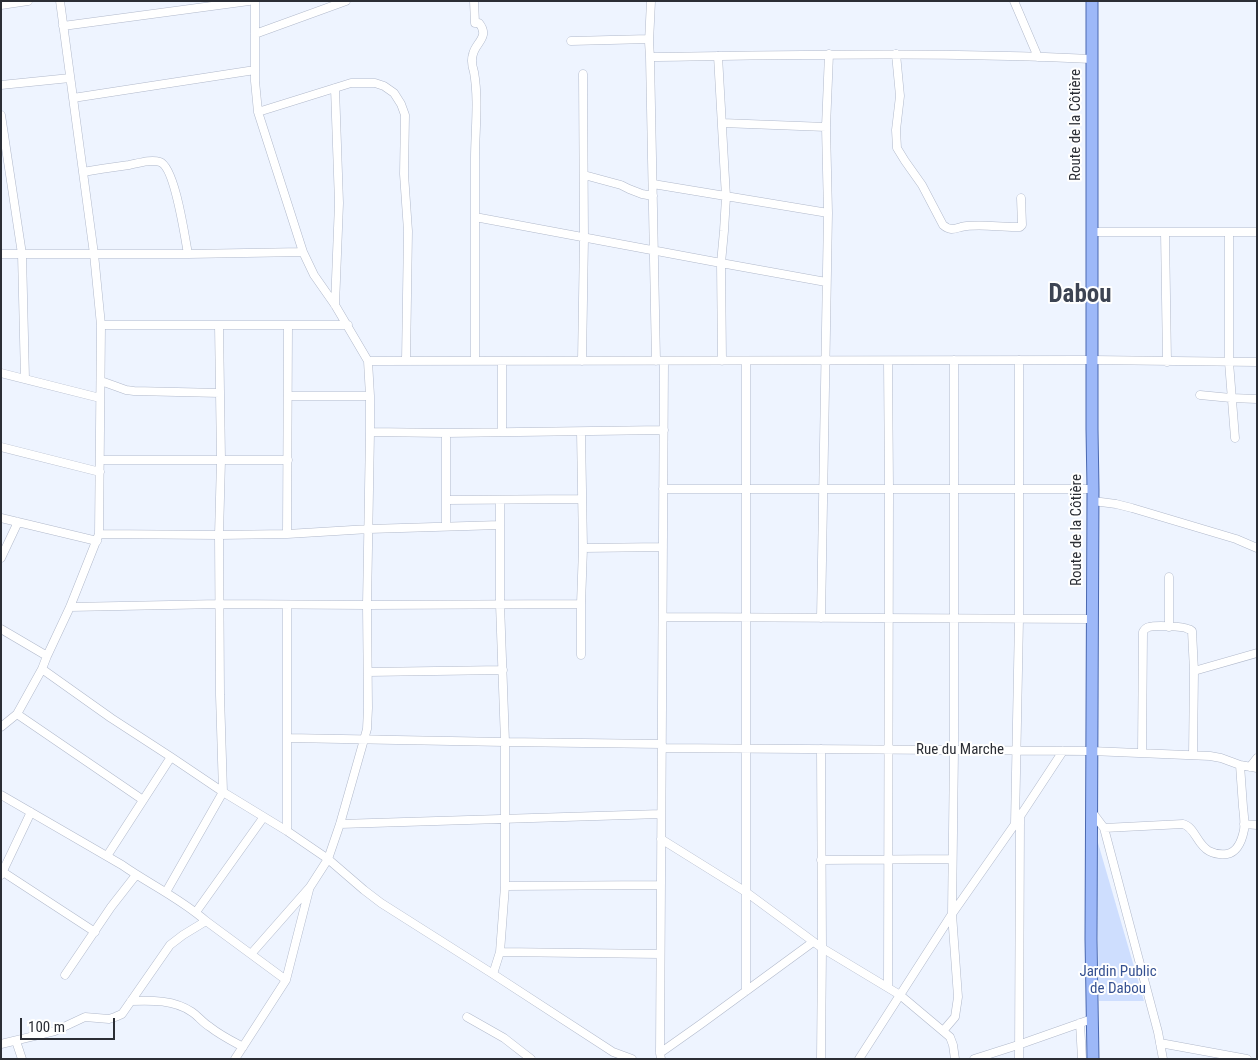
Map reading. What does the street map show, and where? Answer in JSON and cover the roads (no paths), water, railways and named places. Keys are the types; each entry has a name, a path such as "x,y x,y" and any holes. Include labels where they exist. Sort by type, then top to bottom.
{"main road":[{"name":"Route de la Côtière","path":"1088,1056 1092,1018 1092,1"}],"street":[{"path":"1,6 28,1"},
{"path":"1,727 17,714 42,669 98,538 101,325 94,254 60,1"},
{"path":"63,26 249,1"},
{"path":"251,954 310,887 328,859 367,729 370,432 368,361 348,325 314,275 303,252 258,112 255,70 255,1"},
{"path":"255,34 346,1"},
{"path":"474,1 475,23 482,27 483,35 473,51 471,60 476,82 475,361"},
{"path":"651,1 649,39 654,251 664,430 660,1056"},
{"path":"1014,1 1038,57"},
{"path":"571,41 649,39"},
{"path":"821,618 828,213 826,127 830,54"},
{"path":"896,54 900,96 896,130 897,148 922,184 943,225 951,230 963,226 985,225 1020,227 1022,225 1021,198"},
{"path":"650,57 964,54 1091,59"},
{"path":"718,56 726,197 721,264 722,361"},
{"path":"73,98 255,70"},
{"path":"582,361 584,238 583,74"},
{"path":"1,85 70,78"},
{"path":"258,112 351,83 375,83 384,86 394,93 401,104 405,115 404,174 408,231 406,361"},
{"path":"334,88 338,203 335,306"},
{"path":"1,115 22,254 25,379"},
{"path":"722,123 826,127"},
{"path":"83,172 149,162 161,162 170,173 175,189 188,254"},
{"path":"584,175 653,196"},
{"path":"653,184 828,213"},
{"path":"475,217 826,282"},
{"path":"1091,232 1257,232"},
{"path":"1165,232 1167,362"},
{"path":"1229,232 1229,362 1235,438"},
{"path":"1,254 303,252"},
{"path":"101,325 348,325"},
{"path":"166,892 223,792 220,696 219,325"},
{"path":"287,534 288,325"},
{"path":"888,360 888,987"},
{"path":"943,1031 955,1018 958,996 952,914 954,360"},
{"path":"1018,1059 1016,750 1019,619 1019,360"},
{"path":"368,361 1092,360 1257,362"},
{"path":"502,361 502,432"},
{"path":"746,361 746,992"},
{"path":"1,373 100,398"},
{"path":"101,381 134,391 220,393"},
{"path":"1200,395 1257,399"},
{"path":"288,396 370,396"},
{"path":"370,432 446,433 664,430"},
{"path":"581,432 583,548 581,655"},
{"path":"446,433 446,526"},
{"path":"1,447 100,472"},
{"path":"100,460 288,460"},
{"path":"664,489 1093,489"},
{"path":"446,500 582,499"},
{"path":"493,974 500,952 506,886 505,742 500,604 500,500"},
{"path":"1093,501 1132,508 1236,539 1257,548"},
{"path":"1,518 98,538 287,534 369,529 500,525"},
{"path":"1,558 18,522"},
{"path":"583,548 663,546"},
{"path":"1169,577 1169,627"},
{"path":"70,607 220,604 581,604"},
{"path":"287,605 287,831"},
{"path":"663,617 1092,620"},
{"path":"1142,753 1143,632 1146,628 1150,627 1169,627 1184,628 1192,631 1194,672 1193,755"},
{"path":"1,629 47,656"},
{"path":"1194,672 1257,653"},
{"path":"42,669 111,718 328,859 381,903 613,1052 632,1059"},
{"path":"368,672 503,670"},
{"path":"17,714 143,800"},
{"name":"Rue du Marche","path":"288,738 746,749 1092,751 1193,755 1220,758 1253,767"},
{"path":"820,749 821,1059"},
{"path":"858,1059 952,914 1063,751"},
{"path":"107,856 171,757"},
{"path":"1253,767 1257,758"},
{"path":"1104,828 1183,824 1188,825 1202,846 1209,851 1216,854 1232,853 1241,841 1244,830 1240,765"},
{"path":"1,795 166,892 196,912 286,980"},
{"path":"1091,811 1104,828 1158,1032 1163,1059"},
{"path":"31,812 2,874 95,932"},
{"path":"340,824 661,814"},
{"path":"196,912 263,818"},
{"path":"1244,824 1257,826"},
{"path":"661,839 746,892 822,948 900,995 950,1037 954,1045 955,1059"},
{"path":"821,860 952,859"},
{"path":"65,975 111,907 136,875"},
{"path":"506,886 661,885"},
{"path":"236,1059 286,980 310,887"},
{"path":"1,1044 55,1031 85,1017 109,1018 122,1014 170,945 206,920"},
{"path":"660,1056 813,942"},
{"path":"500,952 660,954"},
{"path":"131,1001 145,1000 183,1006 210,1028 244,1047"},
{"path":"467,1017 504,1038 531,1059"},
{"path":"974,1059 1092,1018"},
{"path":"1080,1023 1088,1056"},
{"path":"16,1041 22,1059"},
{"path":"1160,1042 1248,1059"}],"district":[{"name":"Dabou","path":"1080,296"}],"park label":[{"name":"Jardin Public de Dabou","path":"1118,980"}]}
